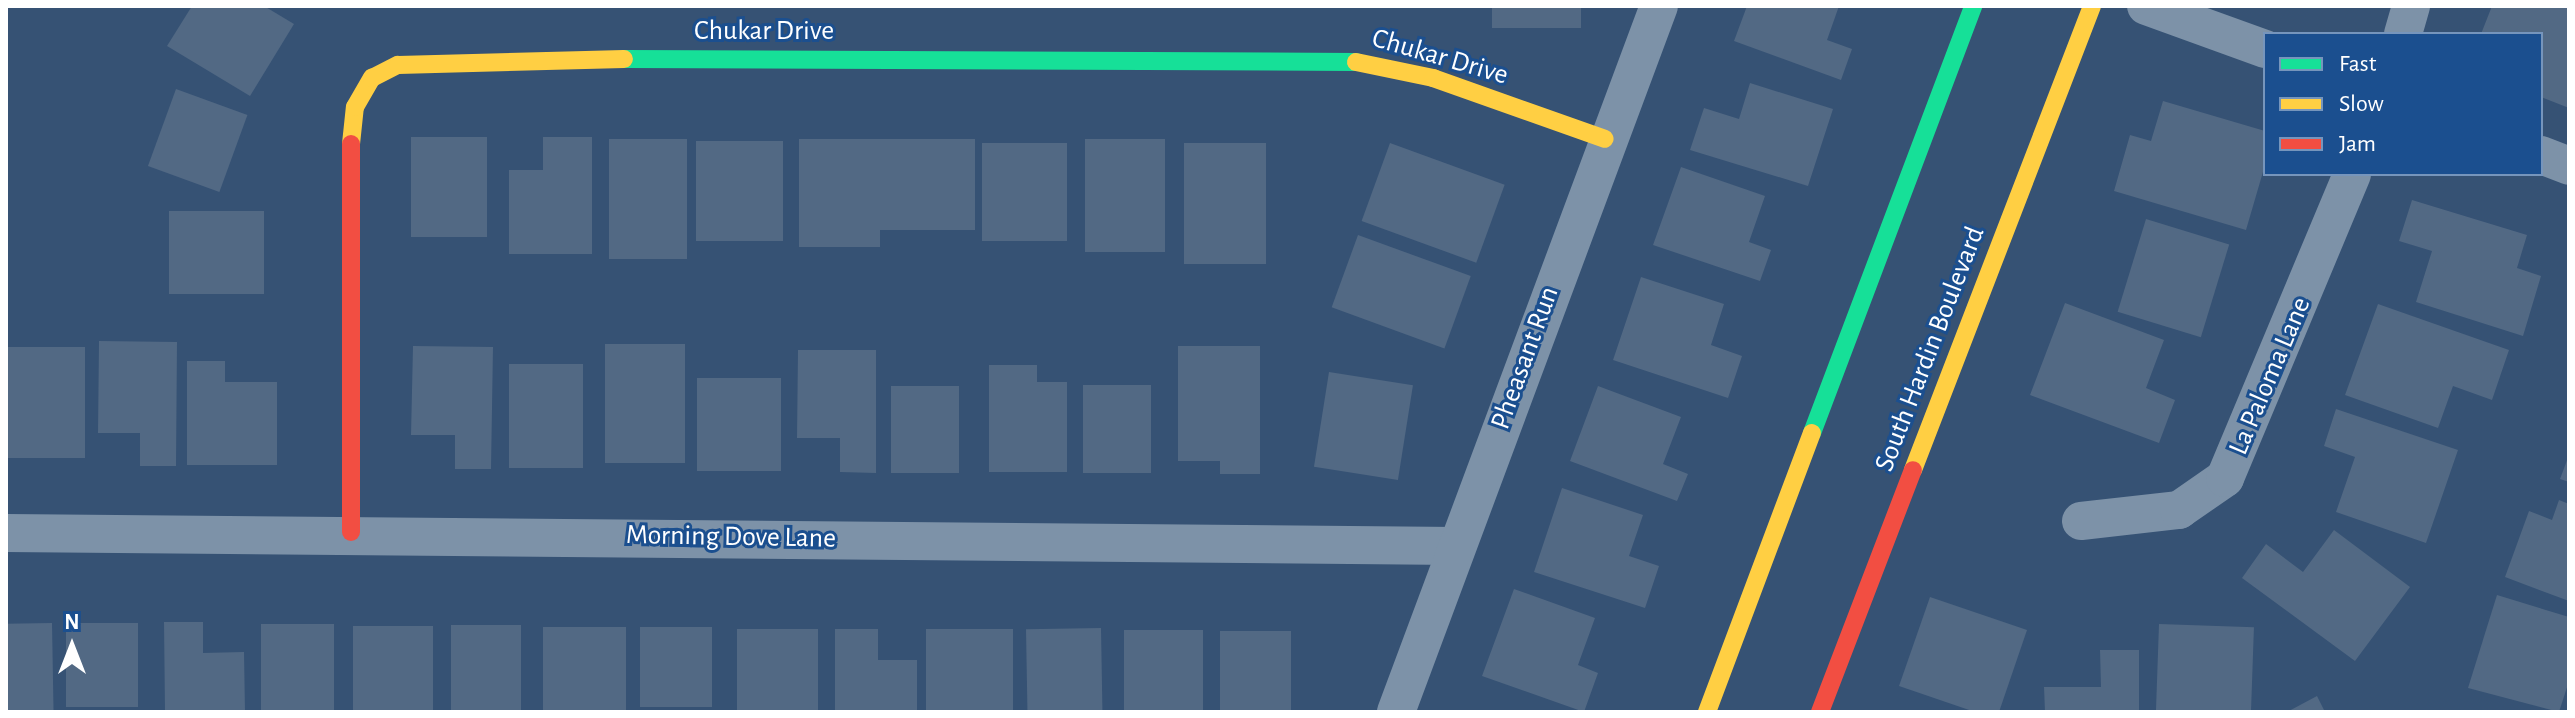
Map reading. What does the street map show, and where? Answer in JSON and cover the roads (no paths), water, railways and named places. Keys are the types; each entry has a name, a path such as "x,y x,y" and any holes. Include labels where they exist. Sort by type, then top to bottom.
{"street":[{"name":"Pheasant Run","path":"1396,712 1605,139 1659,6"},
{"path":"1707,712 1973,6"},
{"name":"South Hardin Boulevard","path":"1820,712 2092,6"},
{"path":"2146,6 2263,48"},
{"path":"2404,32 2411,6"},
{"name":"Chukar Drive","path":"351,532 351,136 355,107 372,78 398,65 424,59 1347,60 1433,78 1605,139"},
{"path":"2543,156 2569,166"},
{"name":"La Paloma Lane","path":"2081,521 2179,510 2225,478 2351,176"},
{"name":"Morning Dove Lane","path":"6,533 351,532 1457,546"}]}
